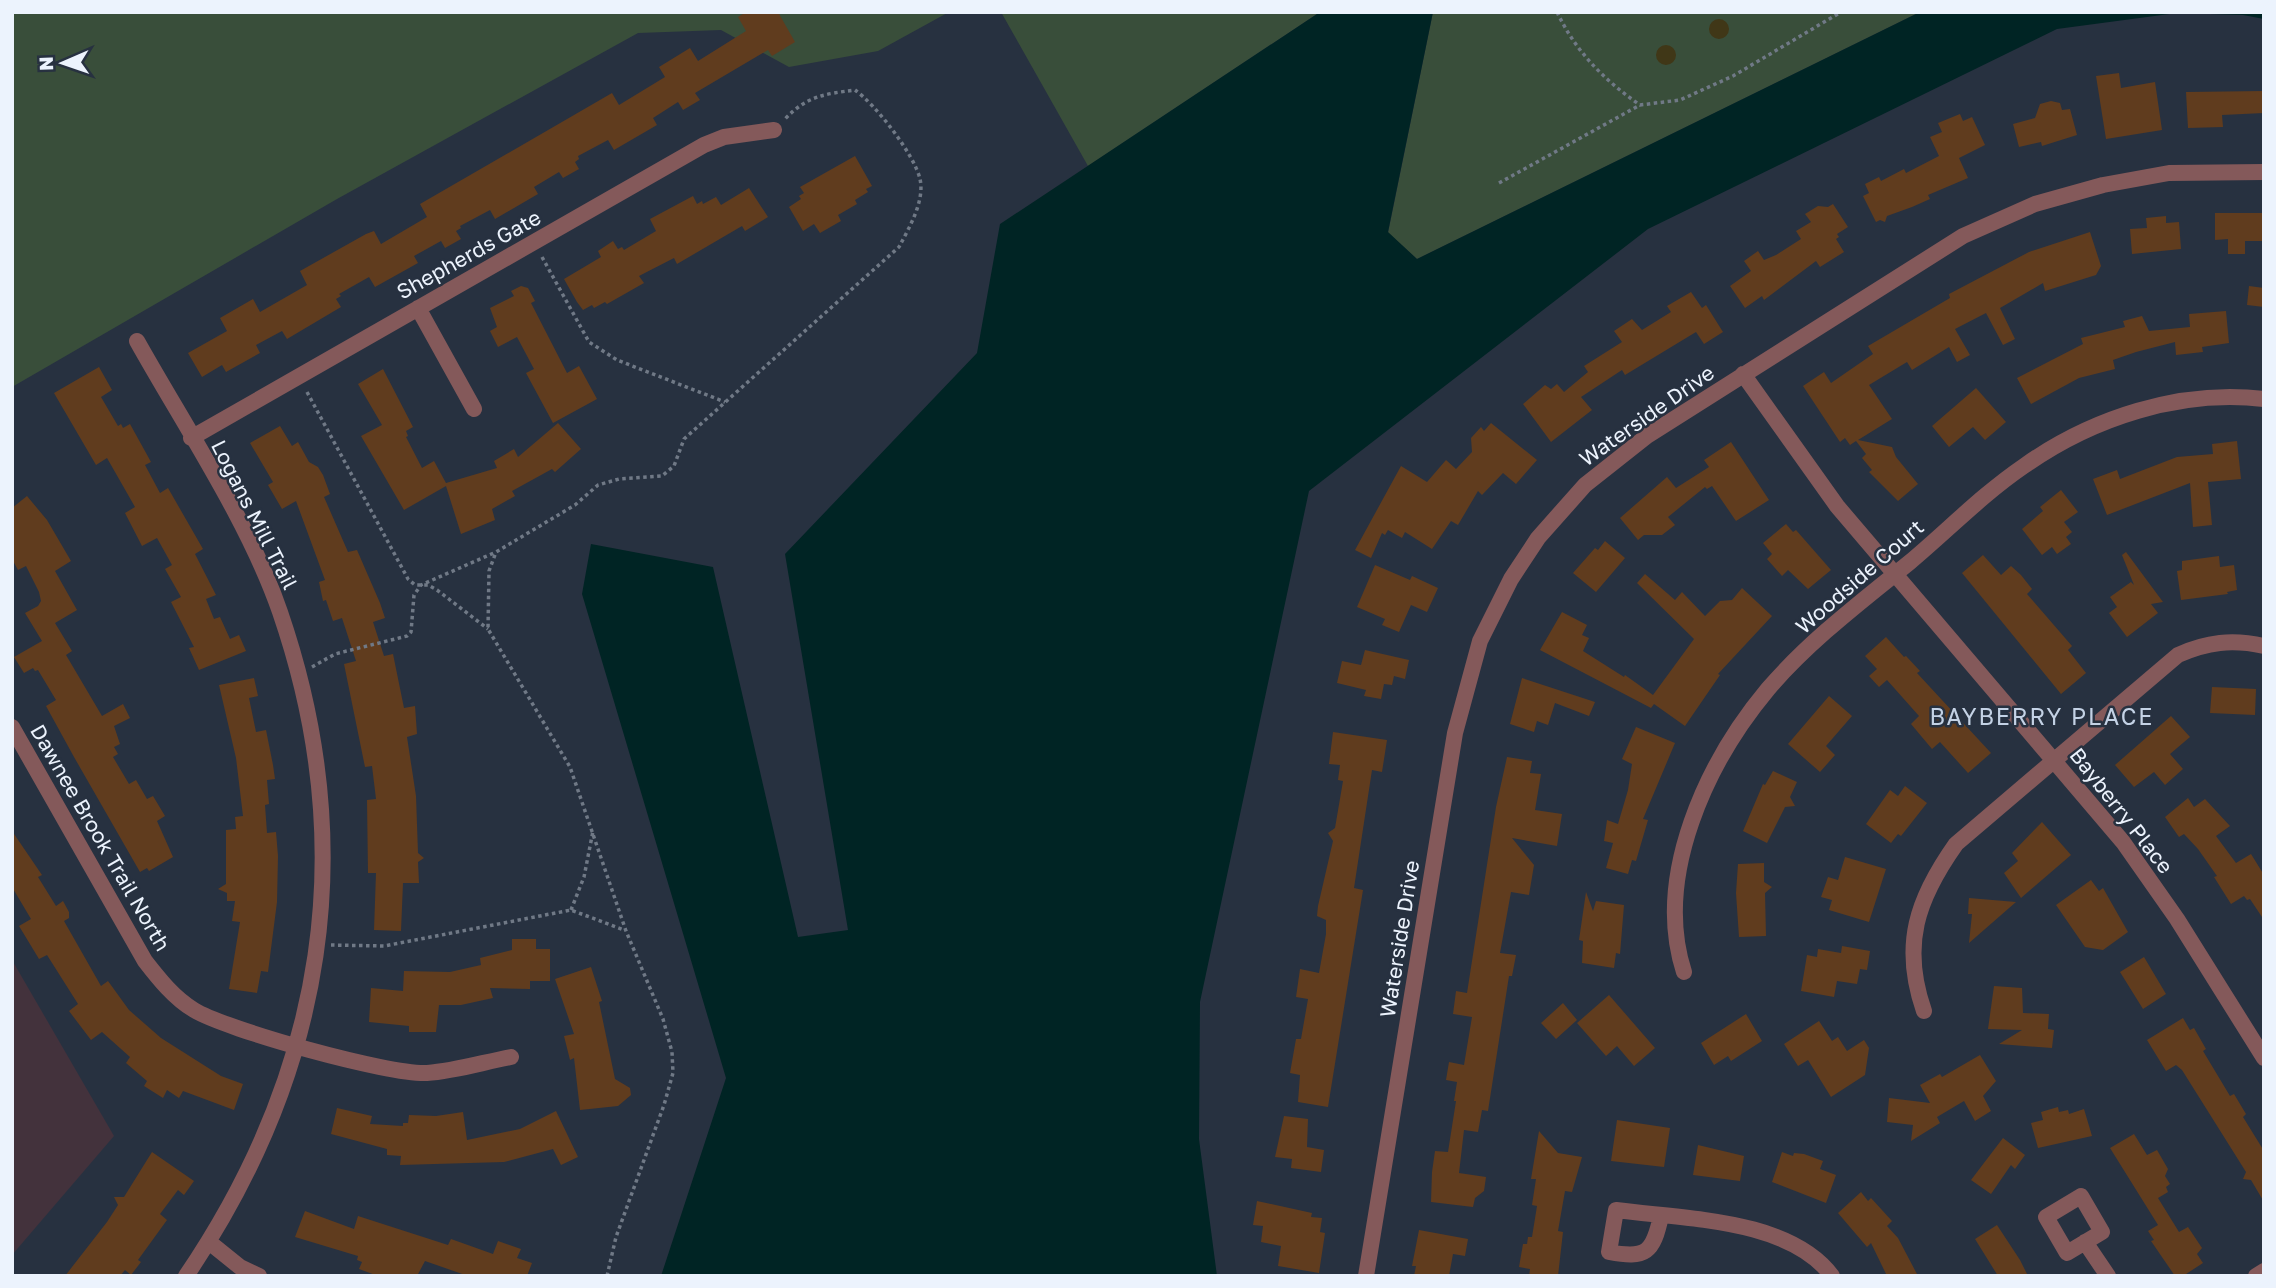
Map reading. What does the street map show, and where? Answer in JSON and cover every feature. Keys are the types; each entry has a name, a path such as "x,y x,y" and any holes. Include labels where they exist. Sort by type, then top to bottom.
{"street":[{"name":"Shepherds Gate","path":"191,438 704,145 724,137 774,130"},
{"name":"Waterside Drive","path":"1366,1276 1455,733 1480,641 1511,579 1538,538 1585,485 1647,436 1963,236 2035,204 2103,185 2169,173 2264,172"},
{"path":"418,308 474,409"},
{"name":"Logans Mill Trail","path":"137,341 252,549 279,610 299,677 317,765 323,838 318,945 297,1044 278,1105 253,1164 209,1242 186,1276"},
{"name":"Bayberry Place","path":"1743,374 1838,506 2123,842 2178,919 2264,1058"},
{"name":"Woodside Court","path":"1684,972 1675,928 1678,874 1690,831 1723,756 1768,690 1798,658 2022,467 2091,428 2134,412 2184,401 2264,399"},
{"path":"1924,1011 1913,973 1912,947 1924,896 1936,872 1956,844 2178,655 2196,647 2224,641 2264,646"},
{"name":"Dawnee Brook Trail North","path":"12,727 145,961 166,987 193,1009 215,1020 401,1072 441,1071 511,1057"},
{"path":"1661,1216 1768,1233 1787,1239 1804,1249 1832,1276"},
{"path":"209,1242 240,1267 259,1276"},
{"path":"2085,1242 2108,1276"},
{"path":"2256,1276 2264,1271"}],"path":[{"path":"1557,12 1571,40 1609,84 1640,104"},
{"path":"1499,183 1640,104 1680,100 1733,76 1841,12"},
{"path":"299,677 335,654 407,636 411,632 414,595 421,585 496,552 575,505 598,485 620,479 663,476 674,466 684,439 899,247 915,216 920,180 900,141 864,96 855,90 801,103 774,130"},
{"path":"534,243 589,342 617,360 725,402"},
{"path":"299,376 408,579 415,585 437,590 488,629 570,766 626,931 663,1019 672,1052 673,1073 616,1237 607,1276"},
{"path":"488,629 489,571 496,552"},
{"path":"571,910 584,877 593,829"},
{"path":"318,945 384,946 571,910 626,931"}],"shaded area":[{"path":"12,12 949,12 878,51 789,67 721,30 638,33 337,199 12,387"},
{"path":"1001,12 1320,12 1088,166"},
{"path":"1320,12 1433,12 1388,232 1417,259 1920,12 2264,12 2264,19 2243,15 2177,13 2057,29 1648,229 1309,491 1200,1002 1199,1139 1217,1276 661,1276 726,1078 582,594 591,544 713,567 798,937 848,930 785,554 977,353 1000,224"},
{"path":"1433,12 1920,12 1417,259 1388,233"},
{"path":"12,960 114,1136 12,1255"}],"sand":[{"path":"1715,19 1723,19 1729,29 1723,39 1715,39 1709,33 1709,25"},
{"path":"1666,45 1673,48 1676,55 1673,62 1666,65 1659,62 1656,55 1659,48"}],"building":[{"path":"746,12 778,12 795,42 772,56 768,50 695,93 700,100 683,110 678,102 653,118 657,125 614,150 608,140 578,156 579,159 575,162 579,169 563,178 559,172 534,187 538,194 495,219 490,210 460,226 456,231 461,239 445,248 441,241 414,256 418,263 375,287 369,277 339,294 341,296 336,299 341,307 287,339 282,331 256,345 260,353 226,372 222,365 202,377 188,353 227,331 220,318 253,299 260,312 307,285 300,271 366,234 374,231 381,244 427,217 420,204 612,93 619,105 665,77 659,67 690,48 698,61 746,31 738,17"},
{"path":"2119,73 2121,88 2155,82 2162,130 2106,139 2096,76"},
{"path":"2264,91 2264,113 2222,115 2223,127 2188,128 2186,92"},
{"path":"2051,101 2060,103 2062,110 2070,109 2077,135 2042,146 2041,142 2019,147 2013,124 2035,118 2040,104"},
{"path":"1960,114 1963,121 1972,117 1985,145 1959,158 1968,178 1928,195 1930,199 1887,216 1885,222 1876,222 1863,196 1869,193 1865,184 1879,177 1881,181 1904,169 1906,173 1939,156 1930,137 1942,132 1938,123"},
{"path":"855,156 872,186 866,189 868,192 855,200 857,204 838,215 841,221 820,233 814,224 803,231 789,207 801,199 799,196 804,193 800,187"},
{"path":"749,188 768,217 745,231 742,226 677,264 674,258 639,276 644,283 607,304 605,302 594,308 592,305 583,310 577,302 564,279 601,257 598,251 613,241 618,249 622,247 624,250 656,231 650,219 693,196 697,204 716,197 721,205"},
{"path":"1833,204 1848,227 1837,234 1839,237 1836,239 1844,252 1820,267 1816,261 1764,300 1762,296 1745,308 1730,286 1751,271 1744,261 1758,251 1764,260 1801,239 1796,231 1811,222 1805,214 1818,206 1828,207"},
{"path":"2215,213 2262,213 2262,241 2245,241 2245,254 2228,254 2228,239 2215,240"},
{"path":"2166,216 2166,223 2179,222 2181,249 2132,254 2130,229 2147,228 2146,218"},
{"path":"2090,232 2101,266 2096,275 2045,291 2043,283 2000,308 2015,339 2003,345 1986,313 1955,329 1970,355 1957,362 1949,347 1912,370 1907,362 1869,385 1892,419 1858,440 1892,447 1896,457 1918,484 1898,501 1869,472 1872,470 1862,458 1866,454 1856,441 1850,445 1845,438 1840,442 1803,386 1824,372 1831,383 1873,354 1868,346 1950,298 1949,294 2029,252"},
{"path":"521,286 528,288 535,301 531,303 567,373 579,366 597,399 553,423 526,373 534,369 517,337 498,347 490,331 497,327 490,308 514,296 511,291"},
{"path":"2249,286 2264,288 2264,307 2247,305"},
{"path":"1691,292 1702,308 1706,305 1723,332 1704,344 1696,332 1625,375 1622,370 1581,397 1592,410 1551,442 1523,404 1545,385 1551,389 1557,384 1564,392 1588,372 1584,366 1622,342 1614,331 1632,319 1642,330 1671,312 1667,306"},
{"path":"2226,311 2229,343 2202,347 2203,352 2176,355 2175,342 2136,352 2113,360 2115,369 2079,378 2031,404 2017,378 2083,344 2081,338 2125,327 2123,321 2142,316 2149,331 2190,327 2189,314"},
{"path":"99,367 112,390 101,397 118,426 121,424 123,428 130,424 151,462 145,465 160,493 168,488 203,549 195,554 216,595 206,599 214,619 220,617 230,639 239,635 246,651 199,670 189,648 194,647 171,602 181,597 165,569 172,565 157,538 142,546 125,513 135,507 107,458 96,465 54,393"},
{"path":"383,369 413,427 406,431 406,437 422,468 434,461 446,483 497,468 494,461 514,449 518,457 558,423 581,449 555,472 552,469 512,491 515,496 492,509 495,520 461,534 446,486 404,510 361,436 382,425 358,384"},
{"path":"1976,388 2006,422 1985,440 1973,427 1949,447 1932,426"},
{"path":"1491,423 1537,460 1516,484 1503,473 1482,495 1478,491 1458,525 1451,521 1432,549 1405,532 1402,538 1388,530 1385,535 1382,533 1371,558 1355,550 1401,466 1427,482 1446,460 1456,469 1472,452 1471,438 1481,427 1484,431"},
{"path":"280,426 292,446 298,442 309,462 318,467 323,475 330,494 324,497 348,552 357,550 380,603 385,618 373,622 384,656 393,654 404,708 415,706 417,734 407,737 416,796 418,853 424,858 418,862 419,883 403,883 401,931 374,930 376,873 368,873 367,800 376,799 372,766 365,767 344,664 356,661 342,618 333,621 326,600 323,601 319,582 325,580 296,501 282,509 268,485 273,482 250,443"},
{"path":"2237,441 2241,479 2208,482 2212,525 2193,527 2190,483 2107,515 2093,479 2117,470 2120,479 2177,457 2213,454 2212,444"},
{"path":"1731,442 1769,500 1736,521 1712,486 1707,489 1705,487 1668,517 1675,525 1662,535 1644,535 1638,540 1620,518 1667,477 1676,488 1709,467 1704,460"},
{"path":"2061,490 2078,512 2064,522 2072,532 2066,537 2071,544 2057,554 2052,547 2042,555 2022,529 2043,511 2040,507"},
{"path":"27,496 47,520 71,561 55,571 77,610 55,623 72,651 66,655 102,716 123,704 130,718 114,726 120,744 114,747 118,754 113,757 129,784 136,780 147,799 153,796 165,816 157,821 173,857 149,871 147,868 140,872 74,757 46,706 56,700 38,670 33,668 24,673 14,657 42,641 25,613 38,606 41,601 39,592 26,566 18,570 12,559 12,508"},
{"path":"1786,524 1793,532 1796,530 1831,570 1808,589 1788,570 1782,576 1767,559 1772,554 1763,543"},
{"path":"1605,541 1625,558 1596,592 1573,573 1595,548 1598,550"},
{"path":"2126,552 2163,602 2151,604 2158,613 2127,637 2109,613 2117,607 2110,597 2131,582 2134,585 2122,555"},
{"path":"1983,555 2001,575 2011,566 2021,575 2032,589 2027,594 2072,646 2068,650 2086,673 2061,694 1962,573"},
{"path":"2219,556 2220,567 2234,565 2237,590 2227,592 2228,594 2181,600 2177,571 2182,570 2182,561"},
{"path":"1375,565 1410,580 1412,576 1438,588 1427,612 1411,605 1399,632 1382,625 1385,619 1357,607"},
{"path":"1645,574 1675,600 1682,592 1705,616 1720,601 1732,600 1742,588 1772,616 1718,674 1720,675 1685,726 1654,704 1651,708 1540,650 1562,612 1587,625 1582,635 1589,638 1583,651 1653,695 1694,639 1637,583"},
{"path":"1886,637 1920,671 1917,673 1991,753 1968,773 1940,742 1932,749 1911,724 1919,716 1887,680 1879,687 1869,676 1877,669 1865,656"},
{"path":"1365,650 1409,660 1405,679 1394,676 1392,685 1384,684 1381,699 1364,696 1366,690 1337,683 1342,661 1361,665"},
{"path":"254,678 258,696 249,698 256,732 266,730 275,779 267,780 267,833 276,832 278,856 277,902 268,972 261,971 257,993 229,989 240,922 232,921 235,901 227,901 227,893 218,889 226,884 226,830 236,829 235,817 243,816 236,758 219,685"},
{"path":"1522,678 1595,702 1589,716 1555,703 1548,725 1537,721 1534,732 1510,724"},
{"path":"2212,687 2256,689 2255,715 2210,713"},
{"path":"1829,696 1852,716 1826,746 1835,755 1820,772 1788,744"},
{"path":"2171,716 2190,737 2170,754 2183,769 2165,785 2154,772 2134,787 2115,765"},
{"path":"1636,727 1675,743 1643,819 1648,820 1636,861 1632,860 1628,874 1606,868 1613,843 1604,841 1607,820 1618,824 1628,790 1632,764 1622,759"},
{"path":"1333,732 1387,740 1382,772 1372,770 1354,888 1363,890 1328,1107 1298,1102 1300,1075 1290,1073 1296,1039 1301,1039 1308,999 1296,997 1300,969 1319,973 1326,934 1326,920 1317,916 1318,906 1333,841 1328,833 1335,828 1343,781 1338,780 1340,765 1329,764"},
{"path":"1507,757 1532,761 1530,773 1541,774 1535,810 1562,814 1557,846 1512,838 1534,865 1529,895 1511,892 1500,953 1516,955 1512,976 1509,976 1488,1111 1482,1110 1478,1132 1464,1130 1459,1173 1486,1177 1484,1191 1475,1198 1473,1207 1431,1202 1435,1151 1448,1152 1456,1101 1457,1082 1446,1080 1449,1062 1464,1065 1472,1017 1453,1014 1456,991 1467,993 1496,807"},
{"path":"1773,771 1797,782 1790,797 1795,806 1785,807 1767,843 1743,831 1763,784 1765,785"},
{"path":"1905,786 1927,803 1901,836 1898,834 1891,843 1866,824 1890,790 1898,796"},
{"path":"2188,798 2194,807 2205,799 2230,826 2216,836 2236,863 2251,854 2264,875 2264,920 2250,899 2247,900 2244,896 2231,904 2214,877 2217,876 2198,849 2184,834 2179,837 2165,817"},
{"path":"2042,822 2071,855 2021,898 2004,873 2018,861 2012,853"},
{"path":"12,831 42,875 38,877 56,906 63,901 69,912 69,918 64,921 101,986 108,981 129,1010 161,1038 221,1076 243,1084 234,1110 183,1091 179,1098 167,1090 163,1098 144,1086 147,1081 126,1063 130,1057 102,1032 91,1040 69,1011 78,1004 47,955 39,959 19,926 31,919 12,887"},
{"path":"1845,857 1886,869 1869,922 1829,910 1832,900 1821,897 1828,877 1838,880"},
{"path":"1764,863 1764,882 1772,887 1765,893 1766,936 1739,937 1736,893 1738,864"},
{"path":"2091,880 2099,891 2103,888 2128,932 2103,950 2085,947 2056,905"},
{"path":"1586,892 1593,911 1596,901 1624,905 1620,954 1616,953 1614,968 1582,963 1583,941 1579,940"},
{"path":"1969,898 2016,902 1969,943 1972,914 1968,914"},
{"path":"512,939 536,939 536,949 550,949 550,981 530,981 530,989 490,988 493,998 461,1005 439,1005 436,1032 409,1032 409,1026 369,1022 371,988 403,991 404,971 450,972 481,965 480,958 512,950"},
{"path":"1842,946 1870,951 1867,970 1860,969 1857,984 1837,981 1834,997 1801,991 1807,955 1817,957 1818,949 1841,953"},
{"path":"2144,957 2166,994 2143,1009 2120,972"},
{"path":"591,967 602,1001 599,1002 615,1079 630,1088 631,1095 618,1106 580,1110 574,1058 570,1060 564,1036 574,1034 555,979"},
{"path":"1994,986 2022,988 2023,1013 2049,1014 2048,1029 2054,1030 2052,1048 1999,1044 2022,1030 1988,1029"},
{"path":"1609,995 1655,1048 1634,1066 1617,1046 1606,1056 1577,1023"},
{"path":"1563,1003 1577,1020 1556,1039 1541,1023"},
{"path":"1746,1014 1762,1041 1731,1061 1728,1056 1714,1065 1701,1043"},
{"path":"2183,1018 2190,1030 2194,1028 2206,1049 2203,1051 2230,1096 2234,1094 2246,1114 2243,1117 2264,1151 2264,1202 2251,1180 2243,1179 2246,1172 2182,1070 2176,1065 2166,1071 2147,1040"},
{"path":"1819,1021 1832,1041 1838,1037 1847,1051 1864,1040 1869,1048 1865,1075 1831,1097 1808,1060 1798,1066 1784,1044"},
{"path":"1980,1055 1996,1081 1983,1096 1991,1111 1975,1121 1964,1101 1937,1117 1940,1123 1911,1141 1913,1125 1887,1122 1889,1098 1930,1103 1920,1085 1940,1074 1942,1077"},
{"path":"2058,1107 2059,1112 2068,1110 2069,1114 2084,1109 2092,1136 2038,1148 2031,1123 2043,1120 2041,1112"},
{"path":"337,1108 372,1116 370,1124 403,1126 403,1123 408,1123 409,1115 436,1116 463,1112 467,1140 520,1129 556,1111 578,1157 561,1165 553,1149 504,1162 400,1165 401,1156 387,1155 387,1149 331,1134"},
{"path":"1284,1116 1308,1119 1307,1147 1324,1150 1321,1172 1291,1168 1292,1159 1275,1157"},
{"path":"1617,1120 1670,1128 1664,1167 1611,1161"},
{"path":"1539,1131 1558,1153 1582,1157 1572,1192 1565,1191 1558,1231 1563,1232 1558,1276 1529,1276 1530,1269 1519,1267 1523,1244 1527,1244 1528,1237 1532,1237 1537,1206 1532,1205 1536,1179 1531,1179"},
{"path":"2134,1134 2147,1155 2157,1150 2168,1169 2165,1176 2170,1184 2166,1187 2168,1192 2158,1198 2179,1232 2188,1227 2202,1248 2197,1254 2203,1263 2183,1276 2175,1276 2151,1241 2154,1240 2148,1231 2158,1225 2110,1148"},
{"path":"2003,1138 2025,1155 2015,1169 2011,1165 1991,1194 1971,1180"},
{"path":"1698,1145 1744,1156 1740,1181 1693,1175"},
{"path":"152,1152 194,1181 184,1195 178,1190 160,1214 167,1220 138,1260 141,1262 131,1275 125,1270 120,1276 65,1276 118,1205 114,1197 124,1197"},
{"path":"1782,1152 1793,1156 1794,1153 1804,1154 1823,1161 1820,1169 1836,1175 1826,1203 1772,1182"},
{"path":"1861,1192 1868,1201 1871,1198 1892,1221 1887,1226 1898,1238 1918,1276 1887,1276 1871,1243 1867,1247 1838,1213"},
{"path":"1257,1201 1312,1213 1311,1217 1322,1218 1320,1232 1325,1233 1319,1273 1278,1266 1281,1246 1261,1242 1263,1226 1253,1225"},
{"path":"305,1211 354,1229 358,1216 448,1245 451,1239 493,1254 498,1241 521,1249 517,1258 532,1263 527,1276 468,1276 425,1261 417,1276 378,1276 359,1269 362,1262 357,1260 358,1256 295,1237"},
{"path":"1997,1225 2028,1276 1998,1276 1975,1239"},
{"path":"1419,1230 1468,1239 1465,1256 1453,1254 1449,1276 1414,1276 1416,1266 1412,1266"}],"district":[{"name":"BAYBERRY PLACE","path":"2042,717"}]}
